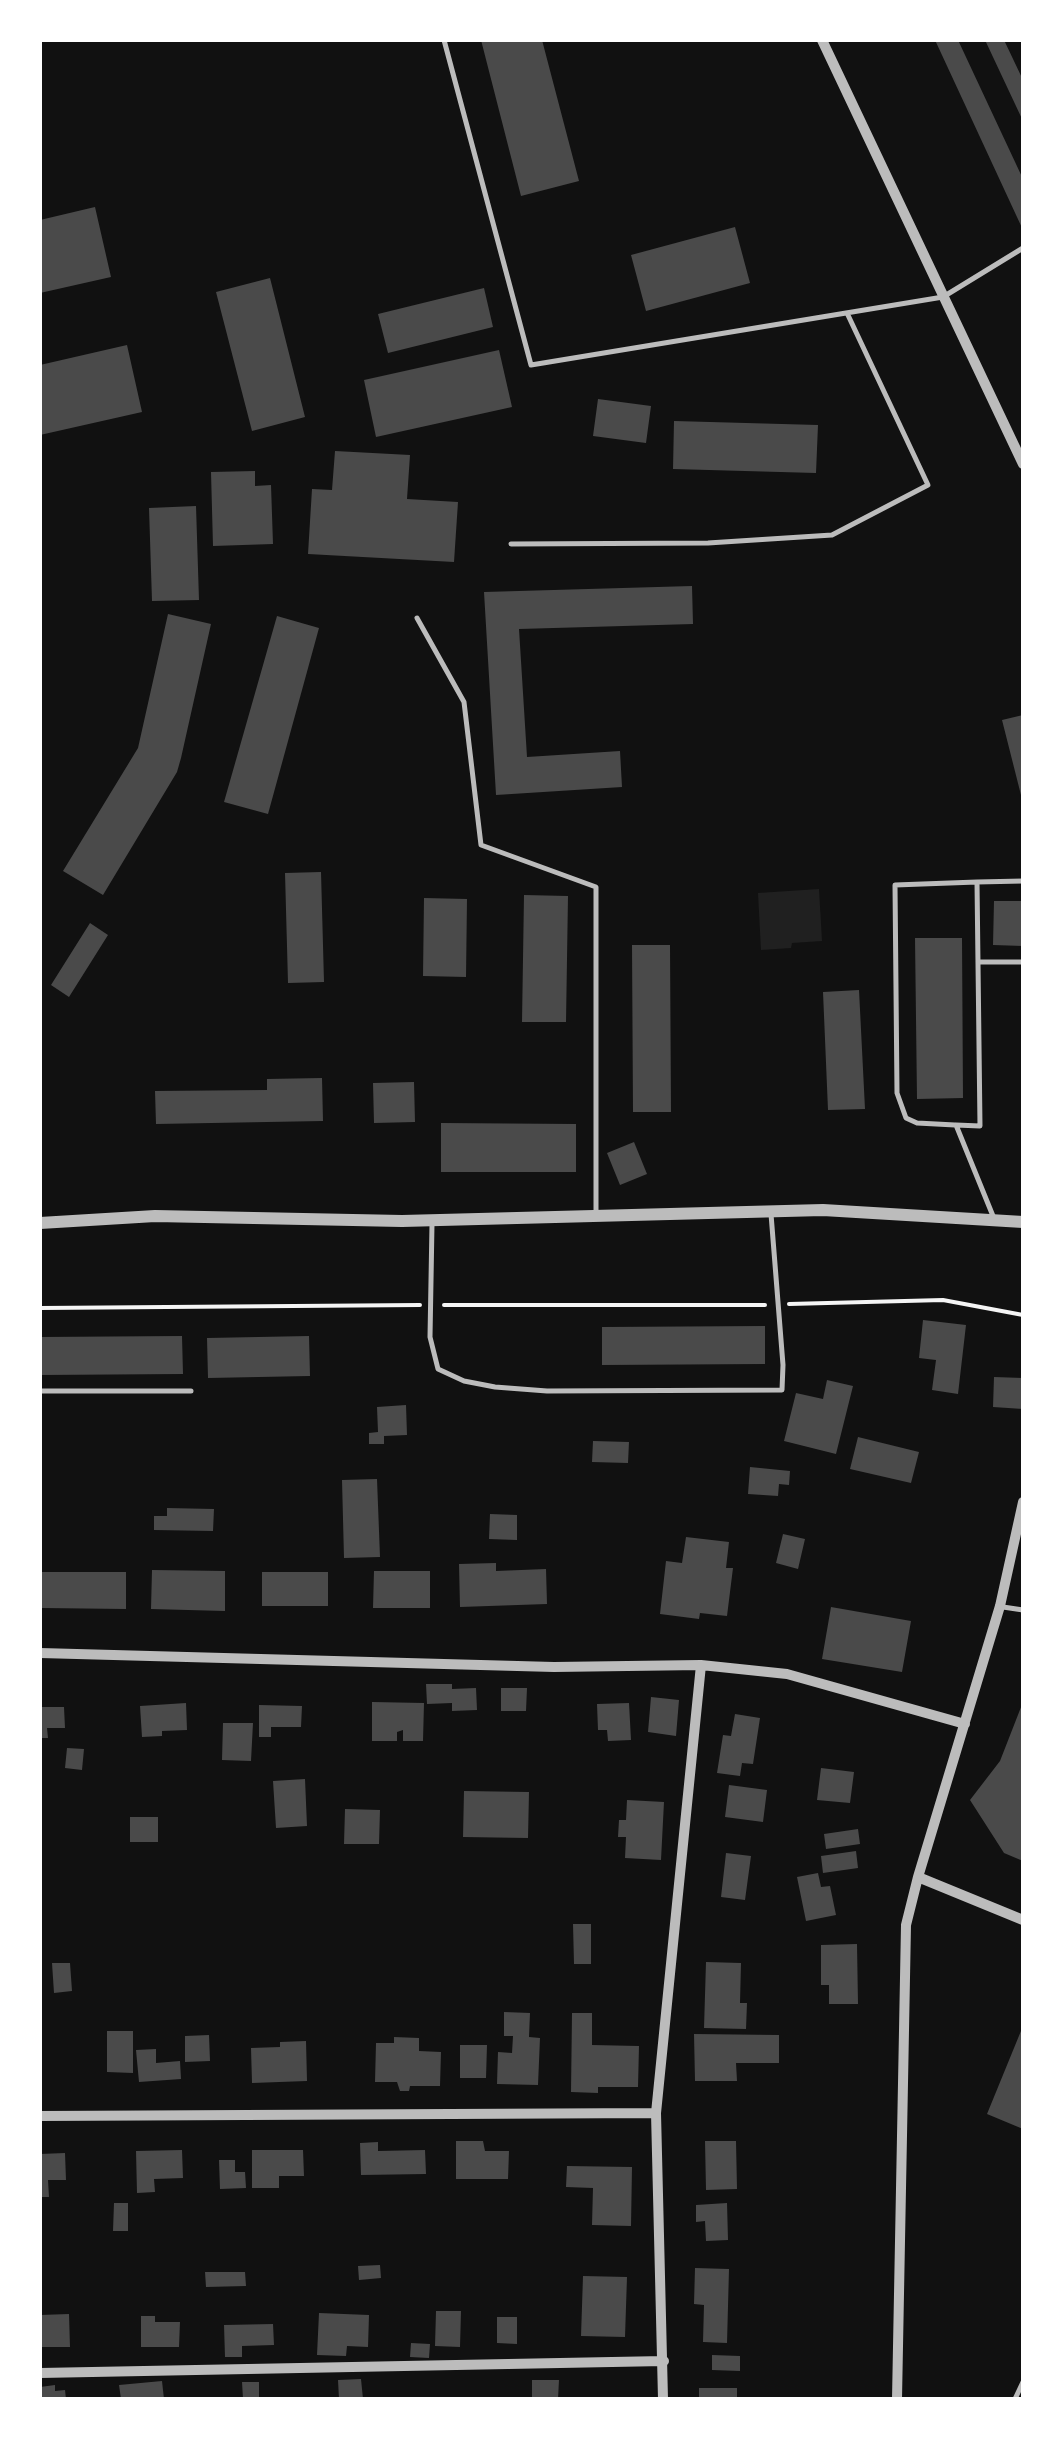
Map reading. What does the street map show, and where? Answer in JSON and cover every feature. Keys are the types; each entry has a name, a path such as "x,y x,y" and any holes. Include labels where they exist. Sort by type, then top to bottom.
{"street":[{"path":"822,40 1023,464"},
{"path":"40,1223 155,1216 432,1220 823,1210 1023,1222"},
{"path":"897,2399 906,1924 1000,1606 1023,1502"},
{"path":"40,1653 554,1666 701,1664 786,1674 965,1724"},
{"path":"663,2399 656,2114 701,1664"},
{"path":"918,1877 1023,1920"},
{"path":"40,2116 656,2114"},
{"path":"40,2373 664,2361"}],"lane":[{"path":"444,40 531,365 944,297 1023,248"},
{"path":"511,544 708,543 832,534 928,485 847,313"},
{"path":"417,618 464,702 481,845 596,887 596,1216"},
{"path":"977,882 980,1126 917,1122 906,1118 897,1092 895,885 977,882 1023,881"},
{"path":"978,962 1023,962"},
{"path":"956,1125 994,1219"},
{"path":"432,1220 430,1337 438,1369 464,1381 547,1392 782,1390 784,1365 771,1211"},
{"path":"40,1391 192,1391"},
{"path":"1000,1606 1023,1610"},
{"path":"1015,2399 1023,2382"}],"path":[{"path":"40,1308 779,1305 944,1300 1023,1315"}],"shaded area":[{"path":"819,889 822,941 761,950 758,893"}],"building":[{"path":"481,40 542,40 579,181 521,196"},
{"path":"935,40 958,40 1023,179 1023,230"},
{"path":"985,40 1004,40 1023,80 1023,121"},
{"path":"95,207 111,277 40,293 40,220"},
{"path":"735,227 750,283 646,311 631,255"},
{"path":"270,278 305,417 252,431 216,292"},
{"path":"484,288 493,327 388,353 378,314"},
{"path":"127,345 142,412 40,435 40,365"},
{"path":"499,350 512,407 376,437 364,380"},
{"path":"598,399 651,406 646,443 593,436"},
{"path":"674,421 818,425 816,473 673,469"},
{"path":"335,451 410,455 407,499 458,502 454,562 308,554 312,489 332,490"},
{"path":"255,471 255,486 271,485 273,544 213,546 211,472"},
{"path":"196,506 199,600 152,601 149,508"},
{"path":"692,586 693,624 519,629 527,757 620,751 622,787 496,795 484,592"},
{"path":"168,614 211,624 181,758 177,772 103,895 63,871 138,748"},
{"path":"277,616 319,628 268,814 224,802"},
{"path":"1023,715 1023,799 1022,799 1002,720"},
{"path":"321,872 324,982 288,983 285,873"},
{"path":"524,895 568,896 566,1022 522,1022"},
{"path":"424,898 467,899 466,977 423,976"},
{"path":"994,901 1023,901 1023,946 993,945"},
{"path":"90,923 108,935 69,997 51,985"},
{"path":"915,938 962,938 963,1098 917,1099"},
{"path":"632,945 670,945 671,1112 633,1112"},
{"path":"859,990 865,1109 828,1110 823,992"},
{"path":"322,1078 323,1121 156,1124 155,1091 267,1090 267,1079"},
{"path":"414,1082 415,1122 374,1123 373,1083"},
{"path":"441,1123 576,1124 576,1172 441,1172"},
{"path":"634,1142 647,1174 620,1185 607,1153"},
{"path":"923,1320 966,1325 958,1394 932,1390 936,1360 919,1358"},
{"path":"765,1326 765,1364 602,1365 602,1327"},
{"path":"182,1336 183,1374 40,1375 40,1337"},
{"path":"309,1336 310,1376 208,1378 207,1338"},
{"path":"994,1377 1023,1378 1023,1409 993,1407"},
{"path":"827,1380 853,1386 836,1454 784,1441 796,1393 823,1399"},
{"path":"406,1405 407,1435 384,1436 384,1444 369,1444 369,1433 378,1432 377,1407"},
{"path":"858,1437 919,1452 911,1483 850,1469"},
{"path":"593,1441 629,1442 628,1463 592,1462"},
{"path":"750,1467 790,1471 789,1485 779,1484 778,1496 748,1494"},
{"path":"377,1479 380,1557 344,1558 342,1480"},
{"path":"167,1508 214,1509 213,1531 154,1530 154,1516 167,1516"},
{"path":"490,1514 517,1515 517,1540 489,1539"},
{"path":"783,1534 805,1539 798,1569 776,1563"},
{"path":"686,1537 729,1542 726,1568 733,1568 727,1616 700,1613 699,1619 660,1614 666,1561 682,1563"},
{"path":"496,1563 496,1571 546,1569 547,1604 460,1607 459,1564"},
{"path":"152,1570 225,1571 225,1611 151,1609"},
{"path":"374,1571 430,1571 430,1608 373,1608"},
{"path":"42,1572 126,1572 126,1609 42,1608"},
{"path":"262,1572 328,1572 328,1606 262,1606"},
{"path":"831,1607 911,1621 902,1672 822,1659"},
{"path":"426,1684 476,1688 477,1710 452,1711 452,1703 427,1704"},
{"path":"501,1688 527,1688 526,1711 501,1711"},
{"path":"651,1697 679,1700 676,1736 648,1732"},
{"path":"372,1702 424,1703 423,1741 403,1741 403,1730 397,1732 397,1741 372,1741"},
{"path":"1023,1702 1023,1861 1004,1853 970,1800 1000,1761"},
{"path":"186,1703 187,1730 142,1737 140,1706"},
{"path":"629,1703 631,1740 608,1741 607,1730 598,1730 597,1704"},
{"path":"259,1705 302,1706 301,1727 271,1727 271,1737 259,1737"},
{"path":"40,1707 64,1707 65,1728 47,1728 48,1738 40,1738"},
{"path":"735,1714 760,1718 753,1764 742,1763 740,1776 717,1773 723,1735 731,1736"},
{"path":"223,1723 253,1723 251,1761 222,1760"},
{"path":"67,1748 84,1749 82,1770 65,1768"},
{"path":"821,1768 854,1772 850,1803 817,1800"},
{"path":"305,1779 307,1826 276,1828 273,1781"},
{"path":"729,1785 767,1790 763,1822 725,1817"},
{"path":"464,1791 529,1792 528,1838 463,1837"},
{"path":"627,1800 664,1802 661,1860 625,1858 626,1837 618,1837 619,1820 626,1820"},
{"path":"345,1809 380,1810 379,1844 344,1844"},
{"path":"130,1817 158,1817 158,1842 130,1842"},
{"path":"858,1829 860,1844 826,1849 824,1834"},
{"path":"856,1851 858,1868 823,1873 821,1856"},
{"path":"726,1853 751,1856 745,1900 721,1897"},
{"path":"818,1873 821,1887 830,1886 836,1915 806,1921 797,1877"},
{"path":"573,1924 591,1924 591,1964 574,1964"},
{"path":"857,1944 858,2004 829,2004 829,1985 821,1985 821,1945"},
{"path":"706,1962 741,1963 740,2003 747,2003 746,2029 704,2028"},
{"path":"52,1963 70,1963 72,1991 54,1993"},
{"path":"504,2012 530,2013 529,2037 540,2038 538,2085 497,2084 498,2052 512,2053 513,2036 504,2036"},
{"path":"572,2013 592,2013 592,2045 639,2046 638,2087 598,2087 598,2093 571,2092"},
{"path":"1023,2026 1023,2129 987,2114"},
{"path":"107,2031 133,2031 133,2073 107,2072"},
{"path":"694,2034 779,2035 779,2063 736,2063 737,2081 695,2081"},
{"path":"209,2035 210,2061 185,2062 185,2036"},
{"path":"394,2037 419,2038 419,2051 441,2052 440,2086 410,2086 409,2091 400,2091 397,2082 375,2082 376,2043 394,2043"},
{"path":"306,2041 307,2081 252,2083 251,2048"},
{"path":"460,2045 487,2045 486,2078 460,2078"},
{"path":"156,2049 156,2063 180,2061 181,2079 139,2082 136,2050"},
{"path":"456,2141 483,2141 485,2151 509,2151 508,2179 456,2179"},
{"path":"705,2141 736,2141 737,2189 706,2190"},
{"path":"378,2142 378,2151 425,2150 426,2174 361,2175 360,2143"},
{"path":"182,2150 183,2178 154,2179 155,2192 137,2193 136,2151"},
{"path":"252,2150 303,2150 304,2176 279,2176 279,2188 252,2188"},
{"path":"65,2153 66,2180 48,2180 49,2197 40,2197 40,2154"},
{"path":"219,2160 235,2160 235,2172 245,2172 246,2188 220,2189"},
{"path":"567,2166 632,2167 631,2226 592,2225 593,2188 566,2187"},
{"path":"114,2203 128,2203 128,2231 113,2231"},
{"path":"727,2203 728,2240 706,2241 705,2221 696,2222 696,2205"},
{"path":"380,2265 381,2278 359,2280 358,2266"},
{"path":"695,2268 729,2269 727,2343 703,2342 704,2305 694,2304"},
{"path":"205,2272 245,2272 246,2286 206,2287"},
{"path":"583,2276 627,2277 625,2337 581,2336"},
{"path":"436,2311 461,2311 460,2347 435,2346"},
{"path":"319,2313 369,2315 368,2347 347,2346 346,2356 317,2355"},
{"path":"69,2314 70,2347 40,2347 40,2315"},
{"path":"141,2316 155,2316 155,2322 180,2322 179,2347 141,2347"},
{"path":"497,2317 517,2317 517,2344 497,2343"},
{"path":"273,2324 274,2345 242,2346 242,2357 225,2357 224,2325"},
{"path":"411,2343 430,2344 429,2358 410,2357"},
{"path":"712,2355 740,2356 740,2371 712,2370"},
{"path":"361,2379 363,2399 339,2399 338,2380"},
{"path":"532,2380 559,2380 558,2399 532,2399"},
{"path":"162,2381 164,2399 121,2399 119,2385"},
{"path":"242,2382 259,2382 259,2399 243,2399"},
{"path":"55,2385 55,2391 65,2390 66,2399 40,2399 40,2387"},
{"path":"699,2388 737,2388 737,2399 699,2399"}]}
